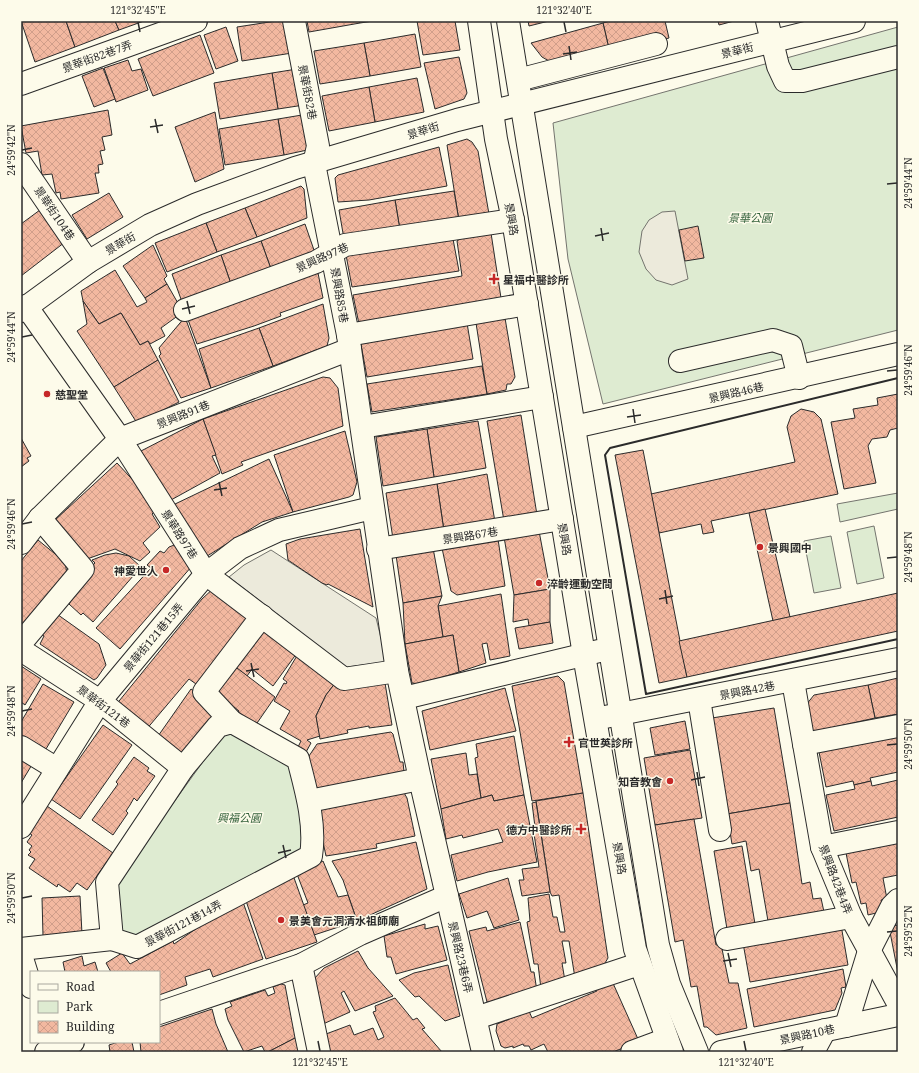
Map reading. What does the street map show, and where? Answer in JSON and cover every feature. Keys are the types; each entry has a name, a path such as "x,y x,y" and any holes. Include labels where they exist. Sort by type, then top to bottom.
{"street":[{"name":"景華街82巷7弄","path":"21,84 196,21"},
{"name":"景華街82巷","path":"294,21 318,146 314,164"},
{"name":"景興路","path":"479,21 496,138 527,304 584,654 635,950 670,1045"},
{"name":"景興路","path":"508,21 619,715 658,945 669,984 697,1052"},
{"name":"景華街","path":"24,309 88,262 150,226 197,204 294,168 314,164 457,120 522,104 769,26 854,21"},
{"path":"769,26 778,66 785,81 802,81 898,57"},
{"path":"518,80 656,44"},
{"name":"景華街104巷","path":"21,164 88,262"},
{"name":"景興路85巷","path":"314,164 349,342 362,427 372,508 397,671"},
{"name":"景興路97巷","path":"185,310 316,262 332,251 345,245 512,220"},
{"name":"景興路91巷","path":"21,543 40,518 120,439 349,342 527,304"},
{"name":"景華路97巷","path":"24,309 120,439 206,574 344,679 397,671"},
{"path":"680,361 773,340 791,346 799,378"},
{"name":"景興路46巷","path":"574,427 799,378 898,354"},
{"path":"362,427 542,397"},
{"path":"206,574 240,548 279,530 372,508"},
{"path":"21,643 83,569 40,518"},
{"name":"景興路67巷","path":"378,549 562,520"},
{"name":"景華街121巷15弄","path":"21,827 100,701 206,574"},
{"path":"262,616 204,692 232,722 298,759 309,801 420,779"},
{"path":"404,698 609,649"},
{"name":"景華街121巷","path":"21,650 100,701 183,768"},
{"name":"景興路42巷","path":"596,719 898,659"},
{"name":"景興路23巷6弄","path":"397,671 404,698 420,779 483,1052"},
{"name":"景興路42巷4弄","path":"793,681 822,847 851,916 868,951 898,1003"},
{"path":"699,699 720,830"},
{"path":"21,948 112,939 108,882 183,768 218,726 232,722"},
{"path":"804,744 898,726"},
{"path":"21,747 57,769"},
{"name":"景華街121巷14弄","path":"112,939 137,947 311,856 312,848 309,801"},
{"path":"822,847 898,832"},
{"path":"160,1013 301,965 360,934 447,896"},
{"name":"景興路10巷","path":"846,1026 868,951 892,906 898,900"},
{"path":"727,939 851,916"},
{"path":"21,955 30,984"},
{"path":"476,1018 639,964"},
{"path":"301,965 319,1052"},
{"name":"景興路10巷","path":"721,1052 898,1015"},
{"path":"813,1052 825,1030"},
{"path":"48,1048 69,1043"},
{"path":"632,1052 670,1045"}],"green space":[{"name":"景華公園","path":"898,27 898,330 603,404 568,259 553,123"},
{"path":"898,493 898,509 840,522 837,504"},
{"path":"874,526 884,578 857,584 847,532"},
{"path":"831,536 841,588 814,593 804,541"},
{"name":"興福公園","path":"233,733 292,765 309,852 137,943 118,927 117,881 223,734"}],"shaded area":[{"path":"675,211 688,279 672,285 656,280 646,269 639,252 642,231 649,220 662,212"},
{"path":"271,550 376,618 387,662 346,667 229,577 244,565"}],"building":[{"path":"21,21 66,21 75,47 35,62"},
{"path":"66,21 115,21 119,30 75,47"},
{"path":"115,21 144,21 119,30"},
{"path":"276,21 287,21 292,53 242,61 237,27"},
{"path":"307,21 359,21 360,23 309,32"},
{"path":"359,21 373,21 360,23"},
{"path":"417,21 455,21 460,50 423,55"},
{"path":"528,21 549,21 529,26"},
{"path":"610,21 665,21 669,38 610,53 603,23"},
{"path":"718,21 734,21 719,25"},
{"path":"603,23 610,53 549,61 542,57 531,43"},
{"path":"226,27 238,61 216,69 204,35"},
{"path":"415,34 421,67 370,76 364,43"},
{"path":"200,35 214,73 153,96 138,59"},
{"path":"364,43 370,76 320,84 314,51"},
{"path":"459,57 467,93 464,99 435,109 424,63"},
{"path":"128,60 132,71 141,69 148,90 116,102 104,68"},
{"path":"103,68 115,99 94,107 82,76"},
{"path":"297,69 304,105 278,109 272,73"},
{"path":"272,73 278,109 220,119 214,83"},
{"path":"417,78 424,112 375,122 369,87"},
{"path":"369,87 375,122 329,131 322,96"},
{"path":"108,110 112,135 102,137 105,150 100,151 103,164 98,165 99,173 95,173 99,193 61,199 60,192 56,193 52,174 42,175 38,151 26,153 21,126"},
{"path":"215,112 224,169 195,182 175,127"},
{"path":"302,115 312,149 284,155 278,119"},
{"path":"278,119 284,155 225,165 219,129"},
{"path":"467,139 472,142 478,151 489,214 459,221 447,145"},
{"path":"439,147 447,186 369,200 338,202 335,178 338,175"},
{"path":"301,186 304,189 307,218 257,237 245,208"},
{"path":"454,191 459,221 400,230 395,200"},
{"path":"109,193 123,217 87,239 72,215"},
{"path":"395,200 400,230 344,239 339,210"},
{"path":"44,207 69,239 21,276 21,224"},
{"path":"245,208 257,237 217,252 206,223"},
{"path":"206,223 217,252 167,272 155,243"},
{"path":"305,224 315,253 271,269 261,241"},
{"path":"698,226 704,258 685,261 679,230"},
{"path":"491,233 501,298 359,324 353,295 462,276 457,241 463,237"},
{"path":"453,239 459,271 352,287 346,255"},
{"path":"261,241 271,269 231,284 221,255"},
{"path":"153,245 167,276 164,279 167,284 145,298 123,266"},
{"path":"221,255 231,284 182,302 172,274"},
{"path":"317,268 323,298 280,313 281,316 254,326 197,344 187,317"},
{"path":"115,270 137,307 147,302 145,298 167,284 183,312 161,328 165,336 150,344 148,341 140,345 121,313 99,324 83,301 81,291"},
{"path":"83,301 99,324 121,313 140,345 148,341 158,360 114,387 77,331 87,324"},
{"path":"323,304 329,338 327,346 273,366 259,328"},
{"path":"185,317 211,388 181,398 159,356 161,354 159,348"},
{"path":"505,318 515,377 511,384 507,384 506,390 487,394 476,323"},
{"path":"467,323 473,359 367,377 360,339"},
{"path":"259,328 273,366 211,388 199,349"},
{"path":"158,360 179,402 137,423 114,387"},
{"path":"482,366 487,394 372,412 367,384"},
{"path":"323,377 330,378 338,388 343,426 241,462 243,465 222,474 203,419"},
{"path":"898,394 898,428 890,430 887,437 872,439 868,446 876,483 844,489 831,422 855,418 853,409 878,405 877,398"},
{"path":"801,409 814,412 821,419 838,494 711,521 714,532 703,534 701,524 659,533 651,494 795,462 787,427 791,416"},
{"path":"521,415 537,515 504,521 487,421"},
{"path":"203,419 216,455 212,456 220,473 171,500 141,451"},
{"path":"478,421 486,468 434,477 427,429"},
{"path":"427,429 434,477 383,486 376,437"},
{"path":"345,431 357,482 353,495 293,512 274,455"},
{"path":"21,438 31,456 27,458 29,461 21,467"},
{"path":"643,450 687,677 659,683 615,455"},
{"path":"269,459 293,512 262,522 204,558 173,505"},
{"path":"117,463 143,491 155,511 152,514 160,527 143,543 150,552 140,561 115,549 87,559 55,520"},
{"path":"487,474 495,522 444,531 437,484"},
{"path":"437,484 444,531 393,539 386,493"},
{"path":"765,509 790,617 773,621 749,513"},
{"path":"360,529 373,607 328,584 322,583 288,560 286,544 300,539"},
{"path":"539,531 550,589 514,595 504,537"},
{"path":"498,539 505,586 457,595 451,591 442,548"},
{"path":"38,540 65,562 67,574 21,632 21,561"},
{"path":"177,544 192,566 120,649 96,628 151,568 147,565 160,551 164,553 169,547"},
{"path":"433,548 442,596 403,603 396,555"},
{"path":"116,553 129,556 141,567 93,622 83,613 81,615 69,604 72,599 66,594 95,563 92,560"},
{"path":"216,586 254,616 196,684 189,679 145,731 115,706 202,599"},
{"path":"550,589 550,622 529,626 528,619 513,622 514,595"},
{"path":"898,593 898,631 687,677 679,641"},
{"path":"501,594 510,656 490,660 487,643 482,644 486,663 459,672 453,635 443,637 438,606"},
{"path":"442,596 438,606 443,637 405,644 403,603"},
{"path":"54,612 99,644 106,665 94,680 40,644 44,636 38,632"},
{"path":"550,622 553,643 519,649 515,628"},
{"path":"265,623 297,653 273,686 252,669 247,676 235,667"},
{"path":"453,635 459,672 420,684 412,683 405,644"},
{"path":"298,654 336,682 326,695 316,716 320,736 307,740 311,743 305,754 297,749 301,741 280,729 290,711 274,701 284,683 286,684 287,682 283,679"},
{"path":"227,664 235,670 237,668 275,697 255,726 236,715 239,711 234,707 231,712 210,689"},
{"path":"21,666 41,679 25,705 21,702"},
{"path":"558,676 564,682 583,793 532,801 512,686"},
{"path":"898,678 898,714 875,718 868,685"},
{"path":"336,682 342,684 343,690 385,683 392,725 369,728 369,726 347,730 348,733 320,739 316,716 326,695"},
{"path":"43,684 74,702 46,749 21,735 21,722"},
{"path":"868,685 875,718 812,732 806,705 814,695"},
{"path":"505,688 516,731 430,750 422,711"},
{"path":"191,689 221,711 185,761 156,739"},
{"path":"774,708 790,803 727,814 712,718"},
{"path":"685,721 690,749 655,755 650,728"},
{"path":"103,725 132,745 80,819 51,799"},
{"path":"391,732 393,734 400,762 403,762 404,772 313,796 309,756 317,744"},
{"path":"514,736 524,795 494,801 492,795 481,798 475,758 478,757 476,744"},
{"path":"898,736 898,772 870,778 871,781 854,785 853,781 826,787 819,752"},
{"path":"690,750 702,818 655,825 644,758"},
{"path":"466,753 469,775 477,774 481,798 441,809 431,759"},
{"path":"21,756 33,763 21,783"},
{"path":"134,757 149,768 147,771 155,776 137,801 134,798 126,811 128,813 113,835 92,820 118,784 116,782"},
{"path":"898,780 898,817 834,831 826,795 855,789 854,785 871,781 872,786"},
{"path":"403,791 407,798 415,836 376,844 377,848 326,856 316,809"},
{"path":"583,793 608,958 602,968 575,978 569,941 562,941 566,963 562,963 565,981 541,989 538,964 534,964 527,922 530,921 528,898 549,894 553,917 557,917 560,932 565,932 559,895 552,896 550,892 536,801"},
{"path":"492,795 494,801 524,795 537,862 488,872 457,881 451,855 503,842 498,829 463,838 462,835 446,839 441,809"},
{"path":"536,802 550,892 522,896 519,880 524,880 522,869 539,867 533,827 535,827 532,803"},
{"path":"790,803 802,884 810,882 813,899 821,898 824,912 768,921 759,869 751,871 746,841 732,844 727,814"},
{"path":"47,806 113,853 87,890 77,883 70,892 58,884 57,887 29,868 35,859 28,855 31,852 29,850 32,846 27,842 32,835 29,833"},
{"path":"694,819 716,945 721,944 729,983 738,983 747,1028 716,1035 707,1027 704,1027 697,986 691,987 683,940 675,942 655,825"},
{"path":"416,842 427,889 357,921 343,880 332,861"},
{"path":"898,842 898,875 883,878 887,899 881,900 884,911 868,915 866,903 861,904 856,882 852,883 846,853"},
{"path":"742,846 755,924 727,929 714,851"},
{"path":"323,861 338,897 348,895 357,921 314,935 303,905 308,903 297,874"},
{"name":"景美會元洞清水祖師廟","path":"293,875 317,942 266,959 245,898"},
{"path":"508,878 519,920 494,928 487,911 467,918 459,894"},
{"path":"80,896 82,934 43,936 42,898"},
{"path":"243,902 263,959 213,977 210,969 185,977 187,985 160,995 160,971 110,971 106,963 122,953 130,964 173,941 174,944 226,908"},
{"path":"520,922 531,972 534,972 537,991 495,1003 487,1002 469,931 486,927 487,931"},
{"path":"425,924 425,929 438,926 447,960 396,974 391,957 387,957 384,936"},
{"path":"841,925 848,965 750,982 743,943"},
{"path":"898,925 898,973 889,927"},
{"path":"358,951 368,968 393,996 355,1011 344,991 341,993 350,1012 323,1024 314,979 324,968"},
{"path":"82,956 84,966 95,962 98,971 65,971 63,962"},
{"path":"448,965 460,1016 445,1021 419,996 415,997 399,980 414,973"},
{"path":"843,969 846,987 841,988 842,993 835,1010 754,1027 747,989"},
{"path":"612,981 638,1039 628,1046 613,1052 548,1052 544,1044 531,1050 529,1046 524,1046 523,1044 513,1048 513,1046 505,1048 501,1046 496,1031 497,1024 529,1011 532,1018 597,991 595,986"},
{"path":"281,984 285,985 295,1038 268,1052 265,1052 262,1046 244,1052 228,1020 225,1009 232,1006 230,1002 265,990 268,996 275,993 273,987"},
{"path":"395,998 413,1020 417,1018 425,1028 422,1029 442,1052 329,1052 326,1034 350,1025 354,1035 373,1028 378,1040 384,1037 373,1012 376,1011 375,1006"},
{"path":"212,1009 216,1024 228,1052 141,1052 140,1043 160,1043 160,1027"},
{"path":"295,1038 298,1052 268,1052"},
{"path":"115,1043 132,1043 134,1052 110,1052 109,1045"}],"wall":[{"path":"898,378 610,448 605,455 646,694 898,639"}],"place":[{"name":"星福中醫診所","path":"494,279"},
{"name":"慈聖堂","path":"47,394"},
{"name":"景興國中","path":"760,547"},
{"name":"神愛世人","path":"166,570"},
{"name":"淬齡運動空間","path":"539,583"},
{"name":"官世英診所","path":"569,742"},
{"name":"知音教會","path":"670,781"},
{"name":"德方中醫診所","path":"581,829"},
{"name":"景美會元洞清水祖師廟","path":"281,920"}]}
